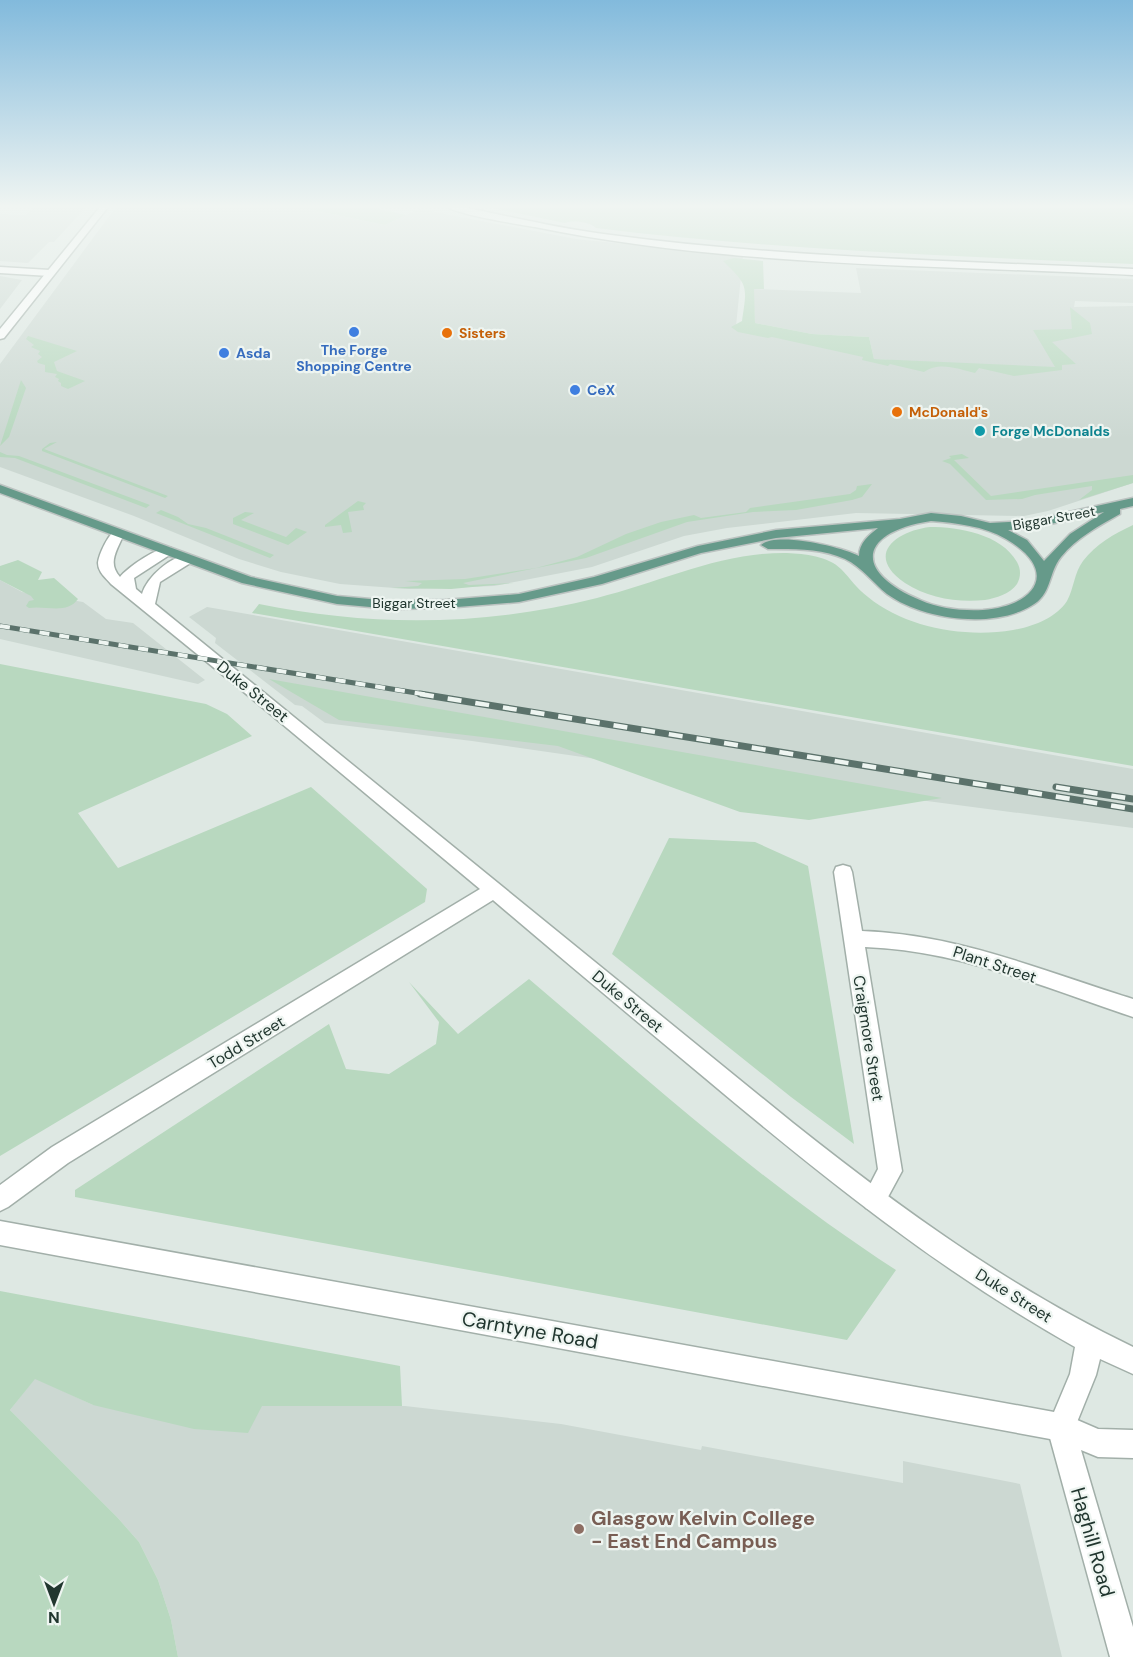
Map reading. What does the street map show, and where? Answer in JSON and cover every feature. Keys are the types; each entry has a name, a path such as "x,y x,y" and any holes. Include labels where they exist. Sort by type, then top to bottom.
{"main road":[{"path":"0,489 117,534"},
{"name":"Biggar Street","path":"117,534 247,580 306,595 362,603 420,605 496,600 544,593 608,578 715,546 776,534 896,522 931,516 983,524 1028,525 1128,503"},
{"name":"Biggar Street","path":"715,546 817,547 849,556 871,570 891,590 919,604 947,612 995,614 1030,602 1043,585 1044,574 1051,559 1070,540 1128,503"},
{"path":"871,570 867,561 866,549 871,538 880,529 896,522"},
{"path":"983,524 1011,536 1033,553 1044,574"}],"street":[{"path":"0,336 42,284"},
{"name":"Duke Street","path":"117,534 106,556 105,567 110,576 794,1138 874,1200 972,1269 1090,1341 1133,1362"},
{"path":"129,591 130,574 166,551"},
{"path":"148,605 148,591 153,580 187,559"},
{"name":"Craigmore Street","path":"843,872 890,1171 874,1200"},
{"name":"Todd Street","path":"0,1199 60,1155 494,890"},
{"name":"Plant Street","path":"853,939 892,940 950,950 1133,1008"},
{"name":"Carntyne Road","path":"0,1233 1061,1427 1098,1443 1133,1444"},
{"path":"1061,1427 1083,1375 1090,1341"},
{"name":"Haghill Road","path":"1061,1427 1126,1657"}],"shaded area":[{"path":"0,284 19,284 0,309"},
{"path":"59,284 740,284 736,326 868,349 870,360 892,360 874,359 869,337 812,334 755,323 753,289 861,293 859,284 1133,284 1133,303 1075,301 1074,307 1133,306 1133,483 1048,511 1024,516 856,513 727,528 684,536 592,567 494,586 409,589 340,584 281,572 239,559 134,516 0,467 0,364"},
{"path":"0,580 22,592 83,602 106,619 133,623 205,680 198,684 0,639"},
{"path":"207,607 1133,769 1133,828 783,782 783,786 472,741 325,723 302,706 295,705 215,643 216,638 189,617"},
{"name":"Glasgow Kelvin College - East End Campus","path":"35,1378 93,1405 405,1406 561,1424 701,1450 702,1446 903,1483 903,1461 1020,1484 1062,1657 178,1657 171,1620 158,1580 139,1542 10,1410"}],"green space":[{"path":"743,284 764,284 764,289 754,289 755,323 812,334 869,337 874,359 1055,367 1033,330 1072,329 1070,307 1090,323 1092,334 1052,342 1076,364 1062,365 1062,370 1014,376 979,368 975,373 943,366 924,372 890,364 888,366 862,360 863,357 772,337 738,332 731,327 742,321"},
{"path":"28,336 77,351 54,362 57,371 85,381 68,389 61,386 59,379 55,377 57,374 45,372 45,365 38,363 37,361 42,357 38,354 40,351 31,347 34,345 26,339"},
{"path":"21,380 26,388 9,437 0,446"},
{"path":"57,442 44,449 168,496 165,498 42,451 42,449 50,443"},
{"path":"0,452 19,456 150,505 146,508 15,458 0,457"},
{"path":"962,454 969,458 954,460 991,496 1133,475 1133,483 1079,500 1092,490 1092,486 1022,499 986,500 950,464 942,461 951,458 949,456"},
{"path":"872,484 862,497 852,500 796,510 753,512 687,522 586,558 463,583 469,585 514,583 451,589 391,588 418,586 422,583 405,581 465,579 536,568 577,557 626,534 661,522 694,515 701,518 746,512 750,508 850,494 856,490 857,486"},
{"path":"358,501 366,503 363,506 364,510 348,512 352,532 343,533 341,525 325,527 325,525"},
{"path":"161,510 188,524 206,528 274,555 270,558 156,513"},
{"path":"245,512 254,513 241,520 286,537 296,528 307,532 288,545 233,524 233,518"},
{"path":"1133,525 1133,766 252,613 259,604 343,617 386,620 471,618 513,614 597,598 738,557 787,553 809,555 830,561 883,608 918,623 956,631 995,632 1028,627 1057,612 1067,601 1078,570 1088,555 1106,540"},
{"path":"930,527 978,534 1001,545 1010,552 1018,565 1020,576 1017,584 998,597 964,601 933,596 905,583 893,573 887,563 886,554 889,546 906,534"},
{"path":"18,560 42,572 38,580 54,578 78,599 68,607 29,608 26,606 29,601 34,600 31,596 0,580 0,566"},
{"path":"0,664 206,704 227,714 252,736 78,813 118,868 311,787 427,889 425,902 0,1156"},
{"path":"269,679 942,798 809,820 740,812 558,746 339,720"},
{"path":"669,838 755,842 808,866 854,1144 791,1097 612,954"},
{"path":"529,979 753,1167 847,1237 896,1270 847,1340 75,1197 75,1190 329,1024 346,1069 389,1074 436,1044 439,1022 409,982 458,1034"},
{"path":"0,1291 400,1366 402,1406 262,1406 248,1433 194,1429 93,1405 35,1379 10,1410 139,1542 158,1580 171,1620 178,1657 0,1657"}],"railway":[{"path":"0,626 429,695"},
{"path":"420,694 1133,809"},
{"path":"1056,787 1133,799"}],"place":[{"name":"The Forge Shopping Centre","path":"354,332"},
{"name":"Sisters","path":"447,333"},
{"name":"Asda","path":"224,353"},
{"name":"CeX","path":"575,390"},
{"name":"McDonald's","path":"897,412"},
{"name":"Forge McDonalds","path":"980,431"},
{"name":"Glasgow Kelvin College - East End Campus","path":"579,1529"}]}
